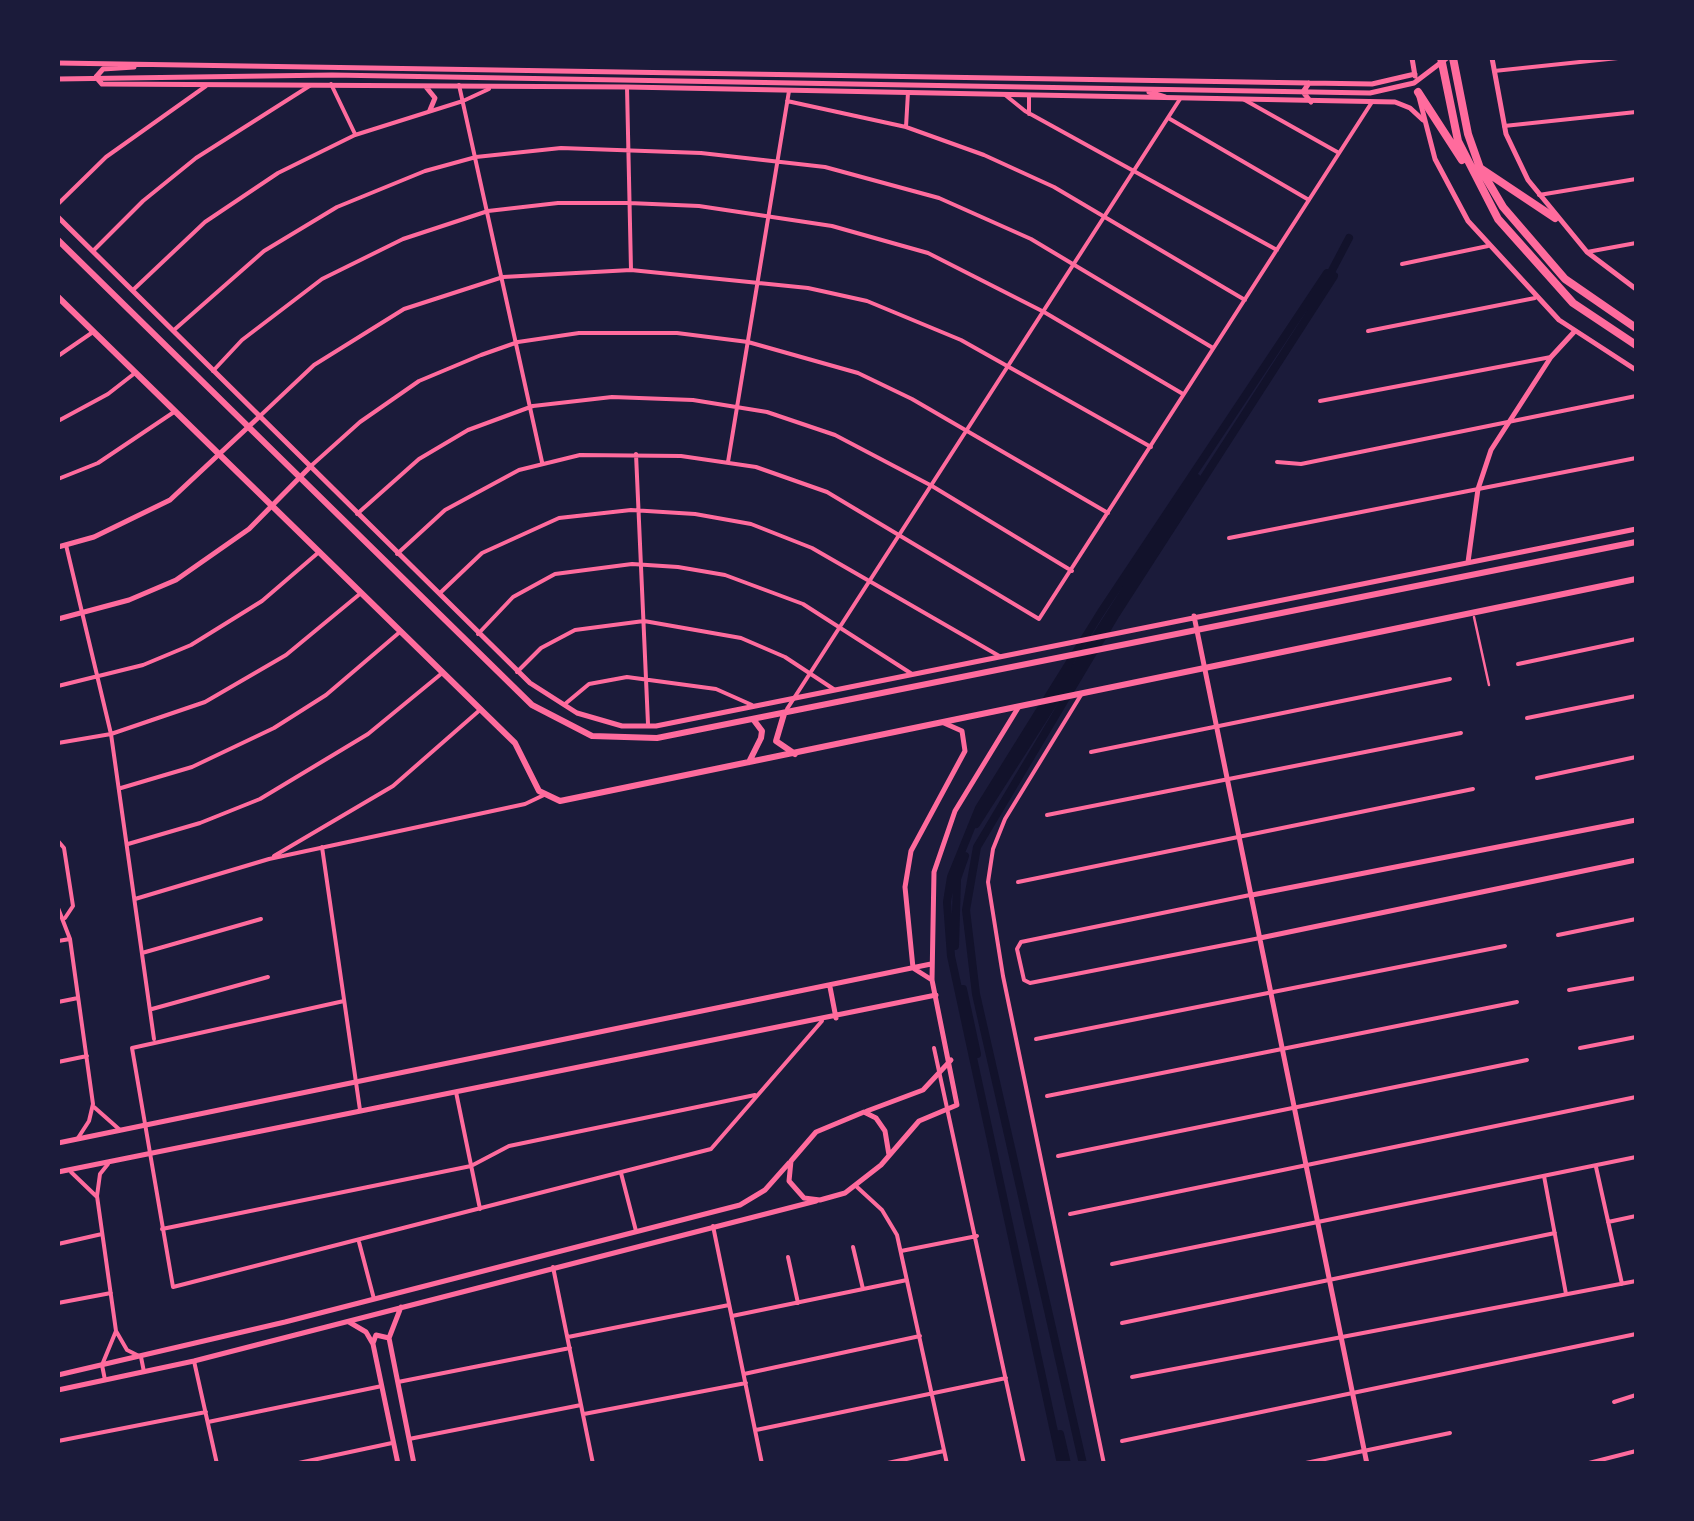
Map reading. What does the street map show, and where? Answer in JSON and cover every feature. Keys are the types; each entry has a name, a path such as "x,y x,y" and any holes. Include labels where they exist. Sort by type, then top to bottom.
{"highway":[{"path":"1447,58 1480,168 1512,219 1549,264 1596,304 1636,328"},
{"path":"1447,58 1458,142 1469,170"},
{"path":"1418,92 1498,220 1550,280 1597,322 1636,345"},
{"path":"1480,168 1556,218"}],"main road":[{"path":"58,240 504,678 556,720 592,736 642,740 1636,542"},
{"path":"58,297 515,742 544,795 560,802 1636,580"},
{"path":"784,713 776,740 795,754"},
{"path":"748,763 762,730 753,719"}],"street":[{"path":"1412,58 1424,120 1448,188 1488,246 1535,298 1574,332 1636,370"},
{"path":"58,79 332,75 1388,92 1423,78 1447,58"},
{"path":"1492,58 1513,153 1539,195 1587,252 1636,289"},
{"path":"1494,72 1618,58"},
{"path":"58,63 1391,83 1414,74"},
{"path":"96,77 103,69 142,65"},
{"path":"96,77 102,84 495,85 1372,102 1401,103 1424,120"},
{"path":"1288,100 1296,93 1292,82"},
{"path":"1310,102 1303,92 1312,82"},
{"path":"289,84 294,90 291,98"},
{"path":"93,251 143,201 196,158 314,84"},
{"path":"331,84 355,135"},
{"path":"58,204 106,157 167,109 207,85"},
{"path":"418,85 432,92 430,110"},
{"path":"133,290 172,250 243,194 355,135 463,102 495,85"},
{"path":"459,86 542,463"},
{"path":"627,87 631,270"},
{"path":"1136,90 1165,97"},
{"path":"728,462 789,91"},
{"path":"906,127 908,92"},
{"path":"1003,94 1030,114 1277,250"},
{"path":"1028,95 1030,114"},
{"path":"784,713 1180,98"},
{"path":"1242,99 1340,153"},
{"path":"787,101 906,127 1019,171 1245,300"},
{"path":"831,101 838,113"},
{"path":"397,554 445,510 469,494 542,463 580,455 636,454 728,462 828,492 1039,619 1372,102"},
{"path":"1504,126 1636,112"},
{"path":"1169,118 1309,200"},
{"path":"174,330 226,281 301,227 387,185 476,157 561,148 825,167 939,198 1031,239 1214,348"},
{"path":"1539,195 1636,179"},
{"path":"213,372 242,340 322,279 402,239 488,211 558,203 629,203 699,206 832,226 928,253 1044,312 1184,394"},
{"path":"58,217 517,672 563,706 592,720 648,726 1636,529"},
{"path":"1587,252 1636,243"},
{"path":"1402,264 1488,246"},
{"path":"58,547 124,524 170,500 222,457 314,366 404,309 503,278 631,270 808,288 897,312 961,340 1151,447"},
{"path":"1368,331 1535,298"},
{"path":"58,619 176,580 225,548 360,422 419,381 518,342 579,332 634,331 748,342 858,373 1110,514"},
{"path":"58,356 93,332"},
{"path":"1468,562 1478,489 1506,422 1551,357 1574,332"},
{"path":"1320,401 1551,357"},
{"path":"58,422 108,394 135,373"},
{"path":"1277,462 1302,464 1636,396"},
{"path":"356,514 419,459 468,430 532,406 612,397 738,406 835,435 932,486 1072,571"},
{"path":"58,479 98,463 175,412"},
{"path":"636,454 648,726"},
{"path":"1229,538 1636,458"},
{"path":"438,595 482,553 532,527 586,513 638,510 751,524 812,548 1001,657"},
{"path":"66,545 120,789 154,1040"},
{"path":"58,686 143,665 215,632 295,577 319,552"},
{"path":"478,634 513,598 555,574 584,567 641,564 742,580 803,604 912,674"},
{"path":"58,744 110,734 169,716 245,682 322,629 362,593"},
{"path":"1194,616 1367,1464"},
{"path":"1474,616 1489,684"},
{"path":"517,672 541,648 574,630 644,621 741,638 834,690"},
{"path":"120,789 192,767 274,728 326,695 401,631"},
{"path":"1518,664 1636,640"},
{"path":"128,844 200,823 260,799 368,734 443,672"},
{"path":"563,706 579,690 604,678 646,677 716,689 752,704"},
{"path":"1091,752 1450,679"},
{"path":"1078,696 1006,820 993,850 988,882 1003,976 1104,1464"},
{"path":"1527,718 1636,696"},
{"path":"58,1390 289,1337 820,1200 857,1187 918,1121 949,1112 958,1100 932,980 934,872 947,831 1018,708"},
{"path":"269,859 393,786 481,709"},
{"path":"912,968 906,906 911,852 966,744 962,731 944,723"},
{"path":"1047,816 1461,733"},
{"path":"1537,778 1636,757"},
{"path":"1018,882 1473,789"},
{"path":"135,899 269,859 524,804 544,795"},
{"path":"1636,820 1021,942 1017,950 1024,980 1030,983 1636,860"},
{"path":"58,841 64,848 73,906 65,918"},
{"path":"322,847 361,1113"},
{"path":"58,908 70,939 92,1104 89,1122 78,1138"},
{"path":"142,953 261,919"},
{"path":"1558,935 1636,919"},
{"path":"58,941 70,939"},
{"path":"1036,1039 1505,946"},
{"path":"58,1143 931,964"},
{"path":"912,968 932,980"},
{"path":"150,1010 268,976"},
{"path":"1568,990 1636,978"},
{"path":"830,987 836,1018"},
{"path":"58,1172 936,995"},
{"path":"58,1002 78,998"},
{"path":"344,1001 136,1044 132,1051 143,1126 174,1287 704,1152 718,1144 822,1021"},
{"path":"1047,1096 1516,1002"},
{"path":"1580,1048 1636,1037"},
{"path":"934,1048 1024,1464"},
{"path":"58,1062 86,1056"},
{"path":"58,1375 481,1273 752,1199 816,1132 923,1090 952,1060"},
{"path":"1058,1156 1527,1060"},
{"path":"456,1092 480,1209"},
{"path":"162,1229 471,1166 509,1146 757,1094"},
{"path":"1070,1214 1636,1097"},
{"path":"92,1104 103,1120 120,1130"},
{"path":"864,1112 876,1118 885,1131 889,1155"},
{"path":"1112,1264 1636,1157"},
{"path":"112,1160 100,1174 97,1196 110,1292 116,1330 127,1350 141,1357"},
{"path":"791,1161 792,1188 804,1198 820,1200"},
{"path":"1596,1165 1622,1284"},
{"path":"67,1169 86,1182 97,1196"},
{"path":"621,1173 636,1232"},
{"path":"1544,1176 1566,1294"},
{"path":"857,1187 890,1221 900,1251 946,1464"},
{"path":"1608,1222 1636,1216"},
{"path":"713,1226 762,1464"},
{"path":"58,1244 102,1234"},
{"path":"1122,1324 1555,1234"},
{"path":"900,1251 977,1236"},
{"path":"359,1242 374,1299"},
{"path":"853,1247 863,1289"},
{"path":"788,1257 798,1303"},
{"path":"552,1267 591,1463"},
{"path":"481,1273 484,1286"},
{"path":"451,1280 454,1293"},
{"path":"732,1316 907,1280"},
{"path":"1132,1377 1636,1281"},
{"path":"58,1303 110,1292"},
{"path":"568,1338 729,1304"},
{"path":"402,1306 389,1338 414,1464"},
{"path":"346,1321 366,1332 373,1344 397,1460 412,1452"},
{"path":"285,1322 289,1337"},
{"path":"258,1329 261,1344"},
{"path":"105,1380 102,1365 116,1330"},
{"path":"1122,1441 1636,1334"},
{"path":"373,1344 376,1335 389,1338"},
{"path":"744,1374 920,1336"},
{"path":"398,1382 570,1348"},
{"path":"141,1357 144,1372"},
{"path":"194,1361 217,1464"},
{"path":"756,1430 1006,1378"},
{"path":"583,1414 746,1383"},
{"path":"208,1422 382,1386"},
{"path":"1614,1402 1636,1395"},
{"path":"409,1439 582,1406"},
{"path":"58,1441 206,1412"},
{"path":"1301,1464 1450,1433"},
{"path":"294,1464 394,1443"},
{"path":"883,1464 944,1451"},
{"path":"1586,1464 1636,1451"}],"waterway":[{"path":"1328,278 1349,238"},
{"path":"1061,1464 951,956 947,902 951,877 979,808 1101,612 1327,273 1334,276 1116,614 977,847 966,910 976,994 1083,1464"},
{"path":"976,824 1197,478"},
{"path":"955,946 957,879 965,856"},
{"path":"963,989 977,1054"},
{"path":"1060,1434 1067,1464"}]}
